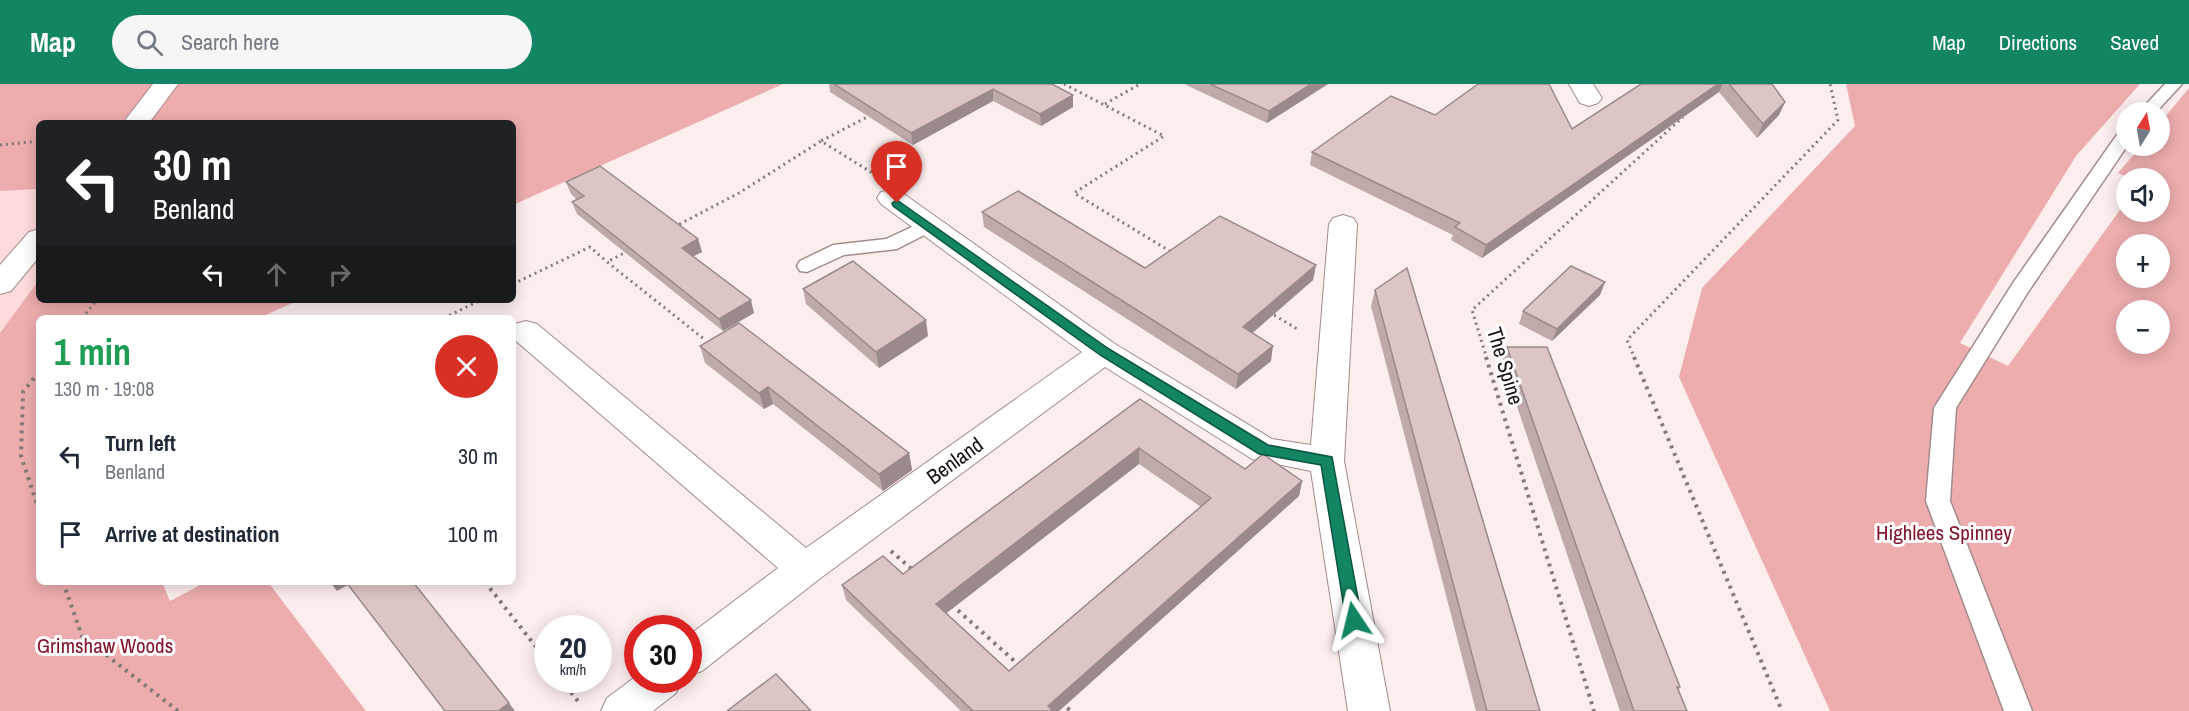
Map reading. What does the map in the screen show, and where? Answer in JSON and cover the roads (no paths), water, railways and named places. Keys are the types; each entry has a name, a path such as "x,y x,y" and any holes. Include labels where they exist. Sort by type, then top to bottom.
{"street":[{"path":"138,120 166,84"},
{"path":"894,201 1104,352 1264,450 1327,461"},
{"path":"1343,224 1327,461 1369,711"},
{"path":"0,284 36,242"},
{"path":"526,332 805,569"},
{"name":"Benland","path":"702,648 805,569 1104,352"},
{"path":"622,711 645,693"}],"lane":[{"path":"2157,102 2174,84"},
{"path":"2018,711 1938,501 1945,408 2020,288 2116,149"},
{"path":"807,266 840,249 890,245 927,226"}],"park label":[{"name":"Highlees Spinney","path":"1944,533"},
{"name":"Grimshaw Woods","path":"105,646"}]}
